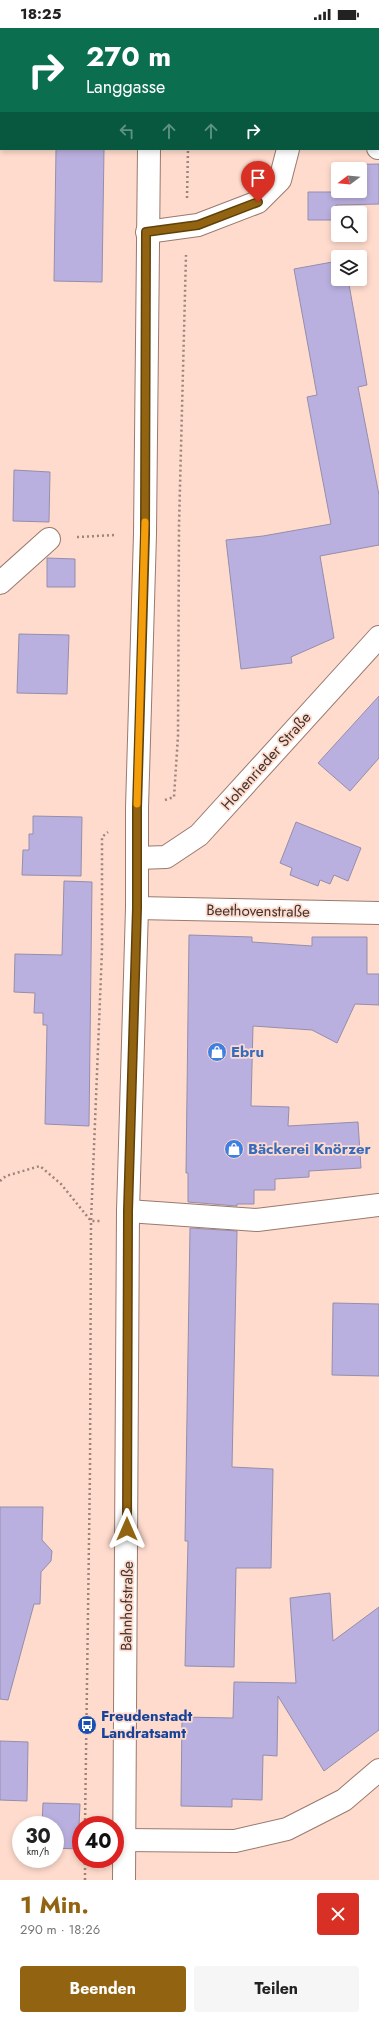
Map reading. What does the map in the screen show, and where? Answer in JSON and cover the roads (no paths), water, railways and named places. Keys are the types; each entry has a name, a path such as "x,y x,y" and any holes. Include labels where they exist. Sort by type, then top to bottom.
{"street":[{"name":"Bahnhofstraße","path":"124,1840 128,1216 137,908 137,808 145,534 146,232 149,150"},
{"path":"146,232 198,225 258,202 280,180 288,150"},
{"path":"0,583 49,539"},
{"name":"Hohenrieder Straße","path":"137,858 166,856 199,835 379,637"},
{"name":"Beethovenstraße","path":"137,908 379,913"},
{"path":"128,1216 257,1220 379,1204"},
{"path":"124,1840 235,1841 287,1830 344,1800 379,1770"},
{"name":"Bahnhofstraße","path":"124,1868 124,1880"}],"place":[{"name":"Ebru","path":"217,1052"},
{"name":"Bäckerei Knörzer","path":"234,1149"},
{"name":"Freudenstadt Landratsamt","path":"87,1725"}]}
